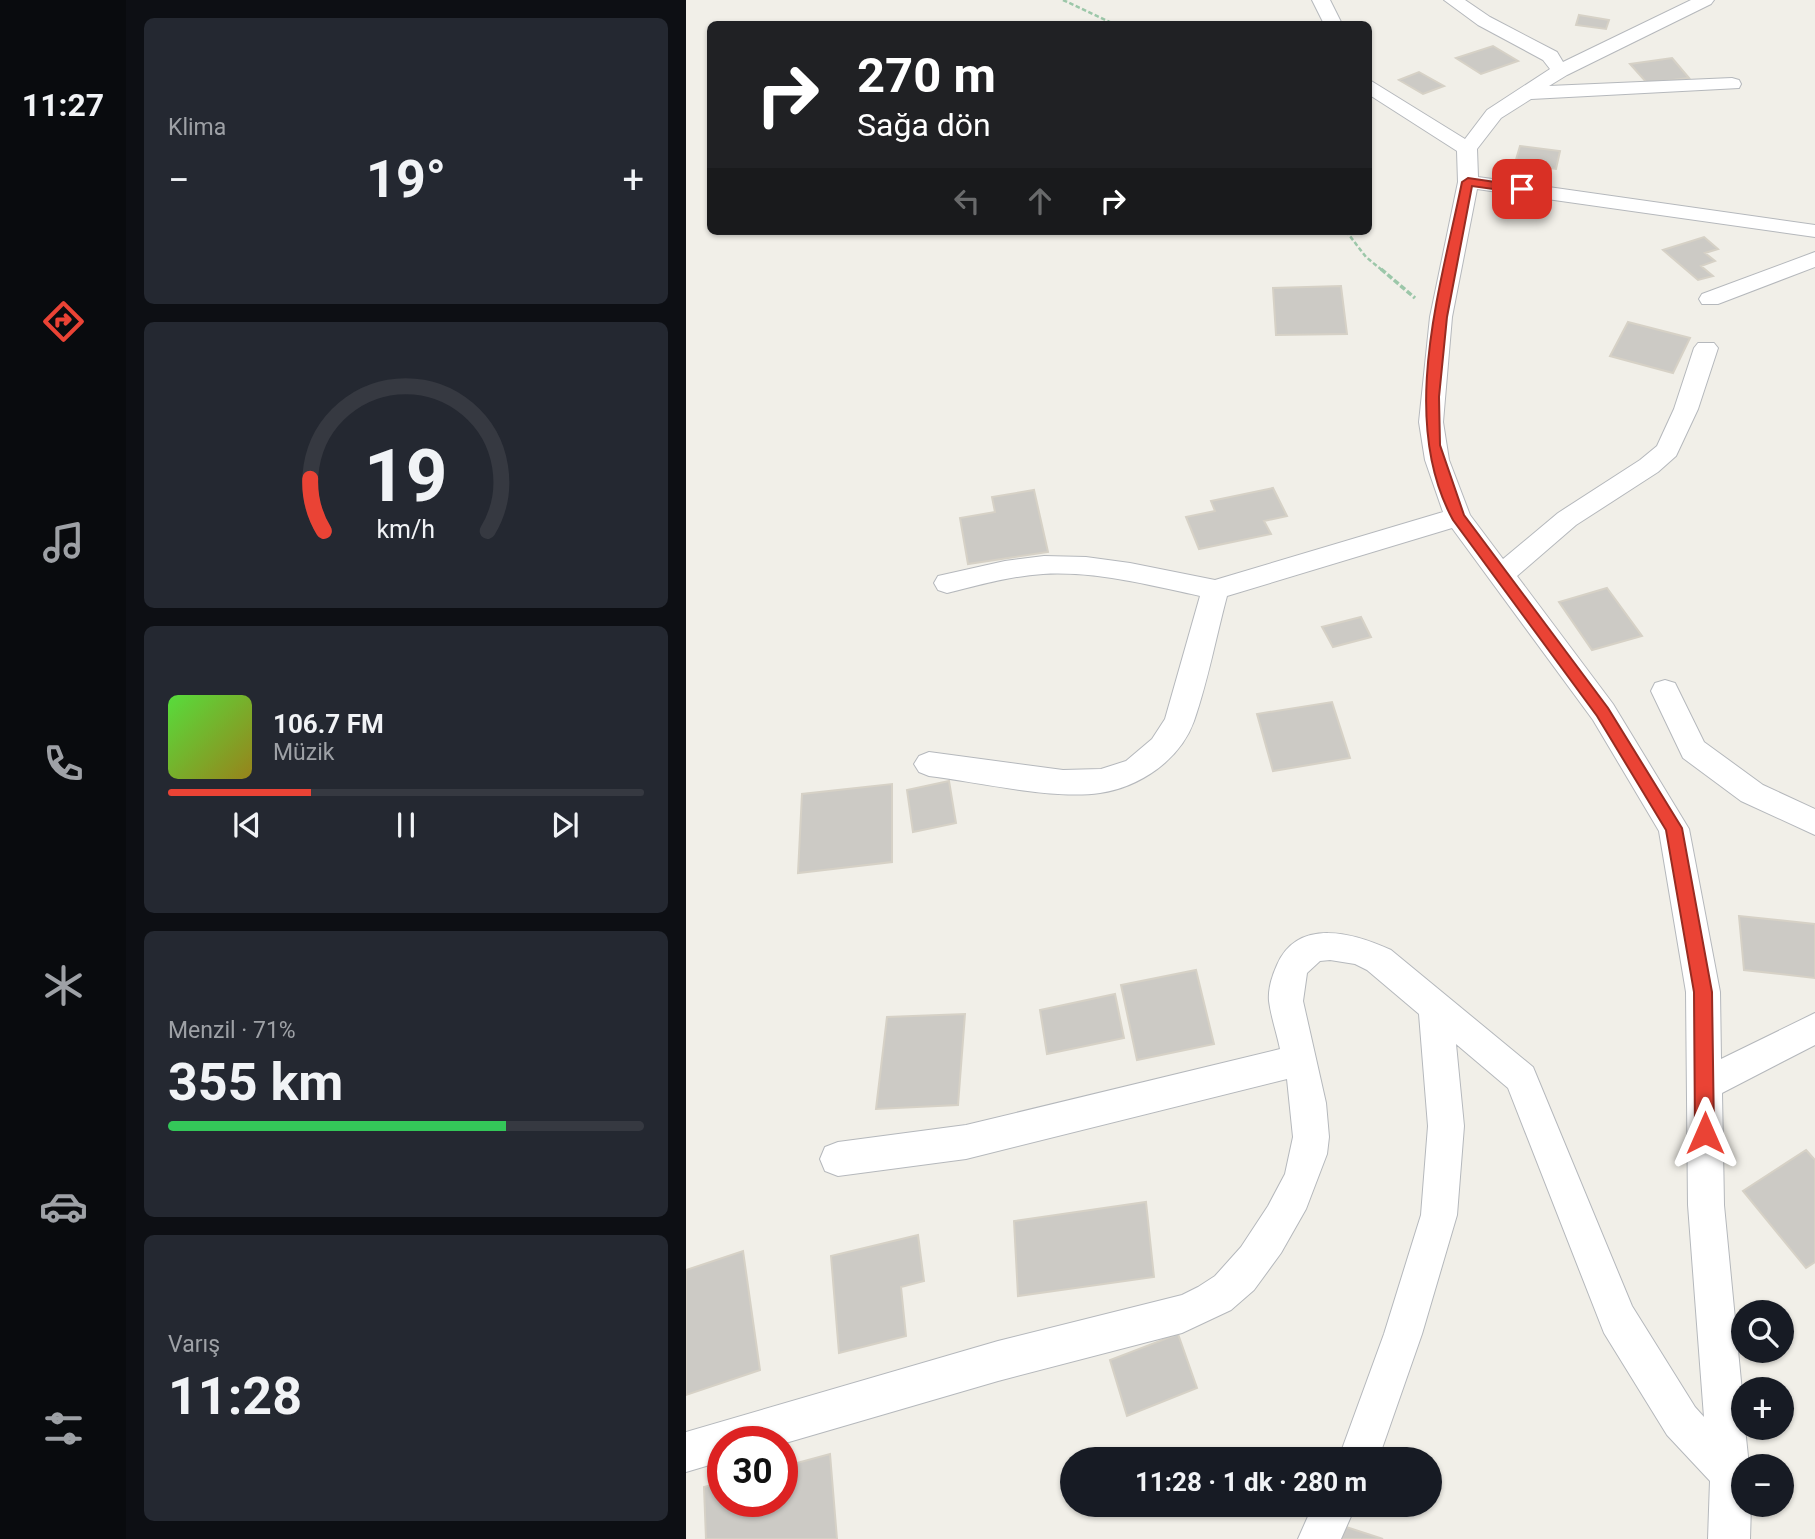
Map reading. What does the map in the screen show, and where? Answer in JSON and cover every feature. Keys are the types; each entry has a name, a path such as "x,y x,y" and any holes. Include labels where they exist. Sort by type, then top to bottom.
{"street":[{"path":"1321,0 1332,21"},
{"path":"1453,0 1483,21 1550,56 1560,71"},
{"path":"1705,0 1560,71 1494,114 1467,149 1468,182 1441,317 1432,433 1437,460 1458,517 1603,712 1674,828 1703,992 1706,1205 1729,1472 1729,1539"},
{"path":"1526,93 1732,84"},
{"path":"1372,88 1467,149"},
{"path":"1468,182 1815,231"},
{"path":"1710,299 1815,259"},
{"path":"1501,576 1567,519 1649,466 1667,450 1686,410 1706,348"},
{"path":"947,583 1005,570 1044,565 1130,572 1215,590 1458,517"},
{"path":"929,764 1063,782 1101,781 1137,769 1162,747 1179,722 1215,590"},
{"path":"1665,691 1693,750 1752,793 1815,822"},
{"path":"686,1451 998,1361 1182,1314 1209,1304 1231,1287 1267,1241 1292,1200 1310,1155 1311,1137 1286,1001 1285,984 1289,970 1300,955 1313,948 1337,946 1362,950 1379,960 1521,1078 1619,1319 1681,1421 1729,1472"},
{"path":"1363,1447 1403,1334 1439,1215 1446,1126 1435,1005"},
{"path":"1704,1085 1815,1028"},
{"path":"838,1159 966,1142 1298,1060"},
{"path":"1319,1539 1329,1517"}],"path":[{"path":"1063,0 1108,21"},
{"path":"1349,235 1380,270 1441,317"}],"building":[{"path":"1579,15 1609,20 1606,29 1576,25"},
{"path":"1493,46 1518,61 1481,74 1456,58"},
{"path":"1672,58 1689,78 1647,83 1630,64"},
{"path":"1419,72 1444,86 1423,94 1399,80"},
{"path":"1520,146 1560,151 1556,169 1515,163"},
{"path":"1704,237 1718,249 1705,253 1715,261 1701,266 1713,276 1698,280 1663,250"},
{"path":"1341,286 1347,334 1276,335 1273,288"},
{"path":"1628,322 1690,338 1673,373 1610,356"},
{"path":"1273,488 1287,516 1264,521 1271,534 1199,549 1186,517 1215,511 1211,501"},
{"path":"1034,490 1048,552 968,564 960,518 995,512 992,497"},
{"path":"1607,588 1642,636 1592,650 1559,602"},
{"path":"1361,617 1371,637 1333,647 1322,627"},
{"path":"1332,702 1350,758 1273,771 1257,714"},
{"path":"949,781 956,823 913,832 907,790"},
{"path":"892,784 892,862 798,873 802,794"},
{"path":"1739,916 1815,924 1815,978 1744,970"},
{"path":"1196,970 1214,1044 1137,1060 1121,985"},
{"path":"1115,994 1124,1038 1047,1054 1040,1010"},
{"path":"965,1014 958,1105 876,1109 887,1017"},
{"path":"1806,1150 1815,1160 1815,1262 1806,1268 1743,1191"},
{"path":"1146,1202 1154,1277 1018,1296 1014,1221"},
{"path":"918,1235 924,1281 901,1287 906,1336 839,1353 831,1256"},
{"path":"743,1251 760,1370 686,1395 686,1270"},
{"path":"1178,1334 1197,1388 1127,1416 1110,1360"},
{"path":"830,1454 837,1539 706,1539 704,1487 707,1486 707,1517 798,1517 798,1463"},
{"path":"1334,1523 1383,1539 1330,1539"}],"route":[{"path":"1522,189 1468,182 1441,317 1433,397 1433,445 1444,484 1458,517 1603,712 1674,828 1703,992 1705,1133"}]}
